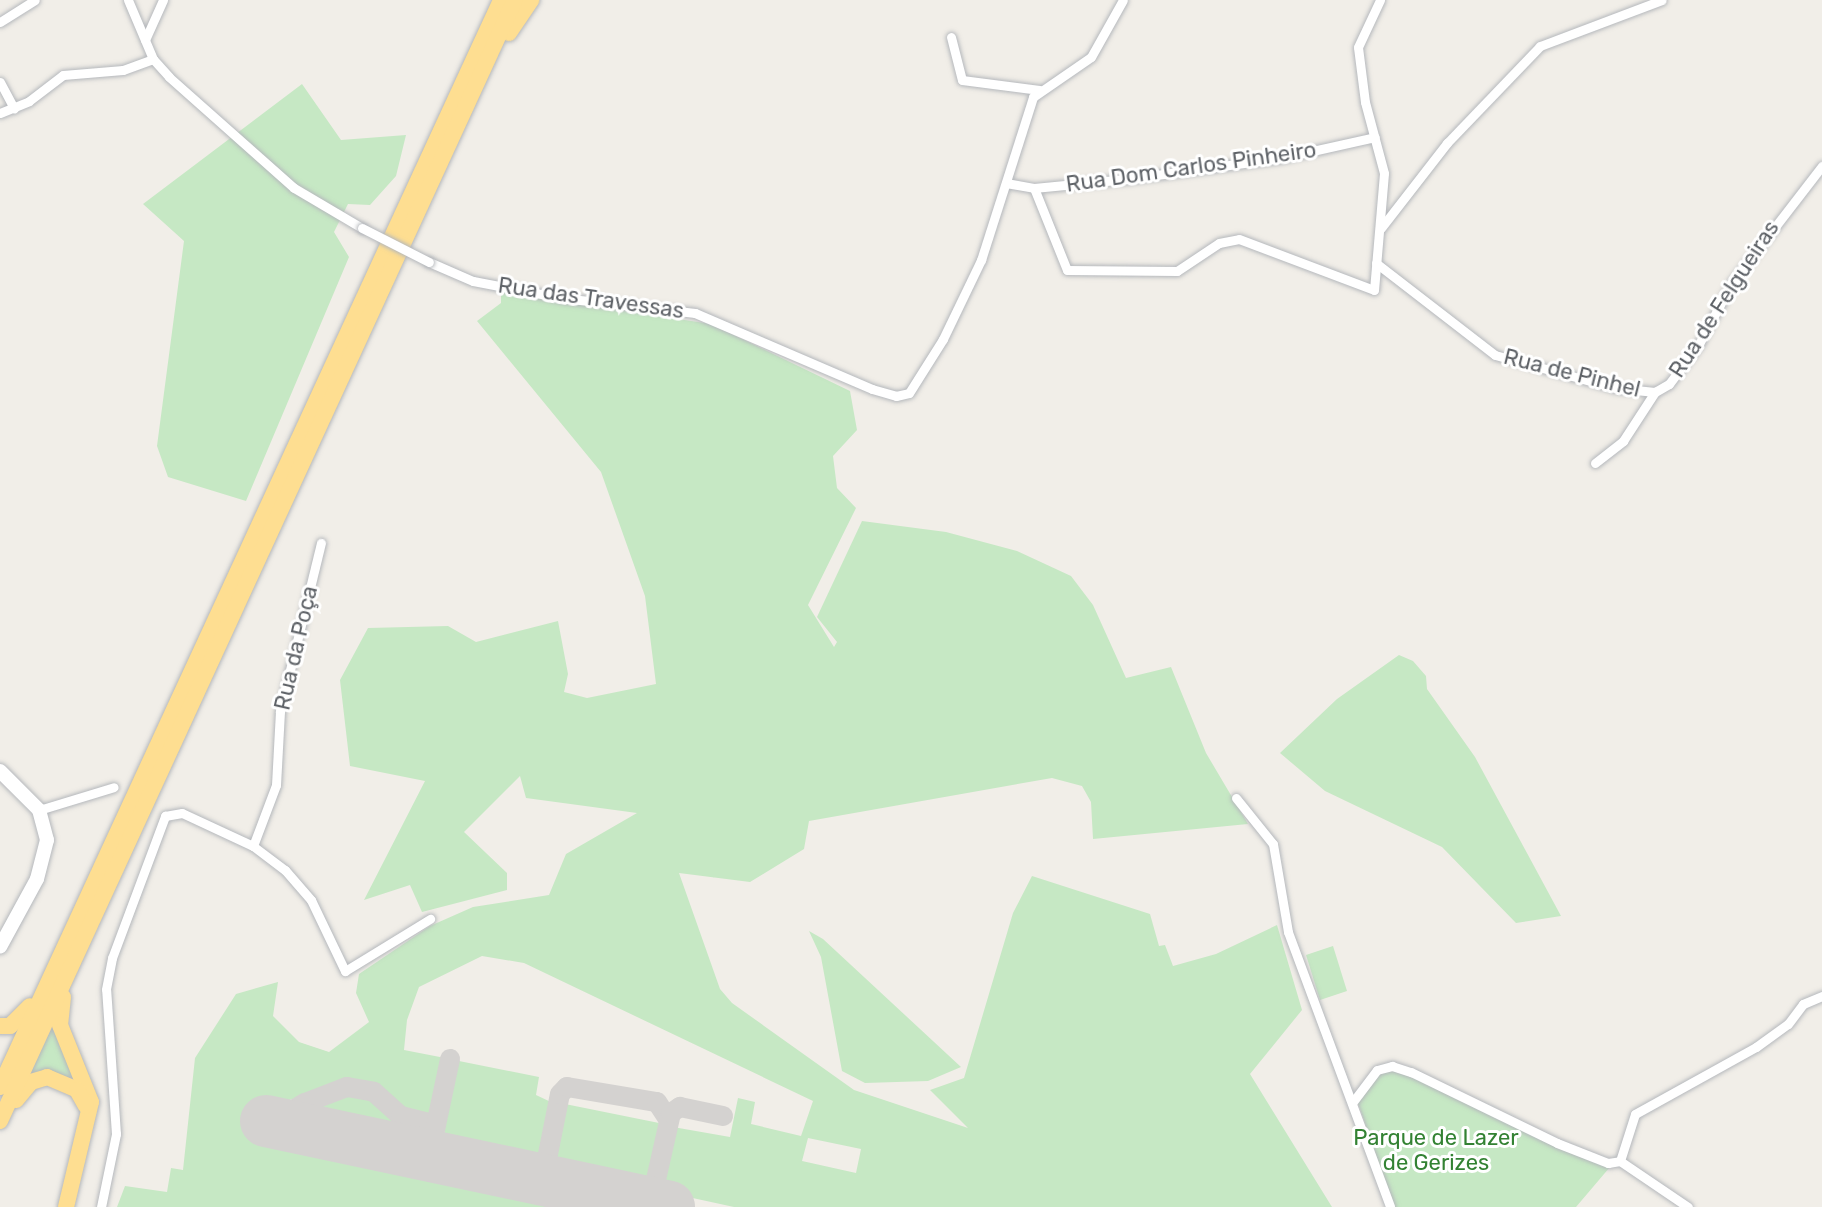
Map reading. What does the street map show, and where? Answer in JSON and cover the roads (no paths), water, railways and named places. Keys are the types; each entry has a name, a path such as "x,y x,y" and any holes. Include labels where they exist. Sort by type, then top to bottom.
{"highway":[{"path":"422,171 426,149 488,0"},
{"path":"0,1087 501,0"},
{"path":"0,1121 515,0"},
{"path":"442,158 455,144 508,35 531,0"},
{"path":"66,1207 91,1102 86,1081 60,1025 61,1002 77,954"},
{"path":"0,1026 25,1016 57,964"},
{"path":"0,1054 0,1072"},
{"path":"0,1130 19,1094 47,1077 77,1090 87,1121"}],"street":[{"path":"0,22 35,0"},
{"name":"Rua das Travessas","path":"128,0 153,59 294,188 362,228 473,281 695,313 872,389 896,396 909,393 943,339 981,260 1006,183"},
{"path":"145,40 163,0"},
{"path":"1006,183 1027,110 1039,90 1091,57 1123,0"},
{"path":"1034,188 1067,270 1177,271 1219,243 1239,239 1374,290 1384,173 1358,47 1380,0"},
{"path":"1381,228 1447,143 1540,46 1662,0"},
{"path":"951,37 962,80 1039,90"},
{"path":"0,113 14,108 63,75 123,70 153,59"},
{"path":"0,82 14,108"},
{"name":"Rua Dom Carlos Pinheiro","path":"1006,183 1034,188 1281,158 1375,137"},
{"name":"Rua de Felgueiras","path":"1595,463 1623,441 1655,392 1669,384 1731,284 1822,166"},
{"name":"Rua de Pinhel","path":"1376,263 1495,355 1616,388 1655,392"},
{"name":"Rua da Poça","path":"253,846 276,785 280,711 321,543"},
{"path":"0,771 39,810 47,840 45,858 0,947"},
{"path":"39,810 114,787"},
{"path":"1236,798 1273,844 1288,932 1390,1207"},
{"path":"101,1207 116,1134 106,989 157,826 165,816 182,813 253,846 285,870 311,900 345,971 430,919"},
{"path":"1620,1161 1635,1114 1756,1047 1803,1004 1822,996"},
{"path":"1352,1103 1377,1070 1392,1066 1433,1080 1557,1143 1608,1163 1620,1161 1688,1207"}],"park label":[{"name":"Parque de Lazer de Gerizes","path":"1436,1150"}]}
